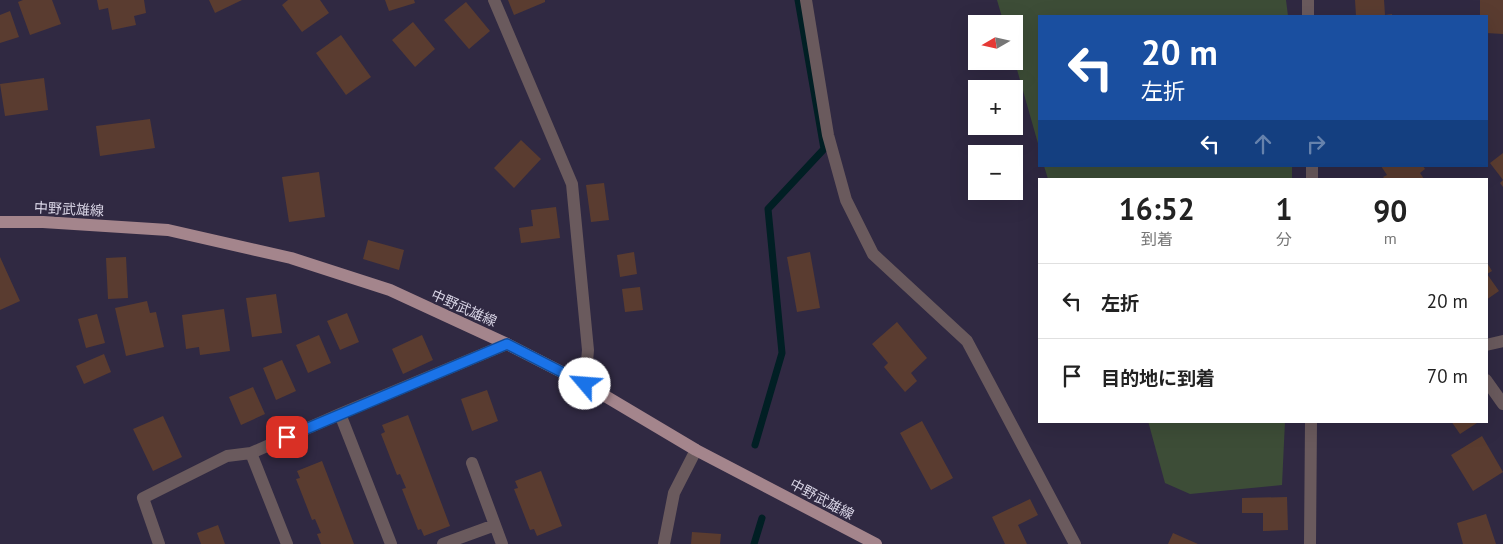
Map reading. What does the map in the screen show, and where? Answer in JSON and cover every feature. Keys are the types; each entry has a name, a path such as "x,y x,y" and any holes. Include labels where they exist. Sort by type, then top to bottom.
{"main road":[{"name":"中野武雄線","path":"0,222 43,222 168,230 291,258 390,290 507,344 585,384 696,450 876,544"}],"street":[{"path":"494,0 572,184 588,350 585,384"},
{"path":"806,0 828,135 846,200 873,254 967,341 1075,544"},
{"path":"1308,0 1308,15"},
{"path":"1488,345 1503,341"},
{"path":"159,544 143,498 227,456 251,453 507,344"},
{"path":"1488,383 1503,404"},
{"path":"340,414 391,544"},
{"path":"1310,544 1311,423"},
{"path":"664,544 674,493 696,450"},
{"path":"251,453 287,544"},
{"path":"472,463 502,544"},
{"path":"443,544 495,525"}],"green space":[{"path":"997,0 1286,0 1288,15 1038,15 1038,143 1023,91 1023,80 1020,80 1017,70 1023,70 1023,15 1001,15"},
{"path":"1044,167 1292,167 1292,178 1048,178"},
{"path":"1149,423 1285,423 1282,485 1190,494 1165,483"}],"building":[{"path":"23,0 52,0 61,24 30,35 18,2"},
{"path":"97,0 144,0 146,13 134,16 136,25 112,30 108,8 99,10"},
{"path":"209,0 242,0 215,13"},
{"path":"288,0 320,0 329,13 302,32 282,5"},
{"path":"385,0 414,0 415,3 389,11"},
{"path":"508,0 545,0 545,2 514,15"},
{"path":"1355,0 1384,0 1385,15 1356,15"},
{"path":"1480,0 1503,0 1503,34 1488,33 1488,15 1480,15"},
{"path":"466,2 490,31 469,49 444,20"},
{"path":"10,11 19,37 0,43 0,15"},
{"path":"413,22 435,49 415,67 392,40"},
{"path":"341,35 371,77 346,95 316,53"},
{"path":"44,78 48,110 5,116 0,84"},
{"path":"150,119 155,148 100,156 96,126"},
{"path":"521,140 541,159 514,188 494,168"},
{"path":"1503,153 1503,180 1490,163"},
{"path":"1382,167 1424,167 1425,169 1420,173 1423,178 1383,177 1387,175"},
{"path":"319,172 325,217 289,222 282,177"},
{"path":"604,183 609,220 591,222 586,185"},
{"path":"556,207 560,238 521,243 519,228 533,226 531,210"},
{"path":"368,240 404,250 399,270 363,259"},
{"path":"634,252 637,274 620,277 617,255"},
{"path":"810,252 820,308 797,312 787,257"},
{"path":"0,257 20,301 0,310"},
{"path":"126,257 128,298 108,299 106,258"},
{"path":"1488,264 1492,271 1488,273"},
{"path":"1488,275 1499,291 1488,299"},
{"path":"640,287 643,310 625,312 622,289"},
{"path":"276,294 282,333 252,337 246,298"},
{"path":"147,301 150,313 156,312 164,347 126,356 115,308"},
{"path":"224,309 230,351 200,355 199,347 186,349 182,315"},
{"path":"347,313 359,342 340,350 327,321"},
{"path":"97,314 105,343 86,348 78,319"},
{"path":"897,322 927,358 911,373 917,381 905,392 884,367 888,363 872,344"},
{"path":"319,335 331,363 308,373 296,345"},
{"path":"422,335 433,360 403,374 392,349"},
{"path":"104,354 111,372 84,384 76,366"},
{"path":"282,360 296,391 276,400 263,368"},
{"path":"253,387 265,414 241,425 229,397"},
{"path":"487,390 498,421 472,431 461,399"},
{"path":"408,415 450,526 424,536 421,529 418,530 402,489 406,488 400,474 397,475 381,434 385,432 382,425"},
{"path":"163,416 182,457 153,471 133,429"},
{"path":"922,421 953,478 931,490 900,433"},
{"path":"1452,423 1477,423 1460,434"},
{"path":"1482,436 1503,472 1473,491 1451,455"},
{"path":"322,461 354,544 321,544 317,534 321,533 315,519 312,520 296,479 300,478 297,471"},
{"path":"541,471 562,526 537,536 534,529 530,530 514,489 518,488 515,481"},
{"path":"1287,497 1288,530 1263,531 1263,513 1242,513 1242,498"},
{"path":"1030,499 1038,515 1018,525 1027,544 1005,544 992,517"},
{"path":"1486,514 1496,544 1463,544 1457,523"},
{"path":"218,525 225,544 201,544 197,533"},
{"path":"692,532 721,534 720,544 691,544"},
{"path":"1173,533 1198,544 1168,544"}],"waterway":[{"path":"755,445 782,353 768,209 824,149 798,0"},
{"path":"754,544 762,518"}],"route":[{"path":"287,437 507,344 585,384"}]}
